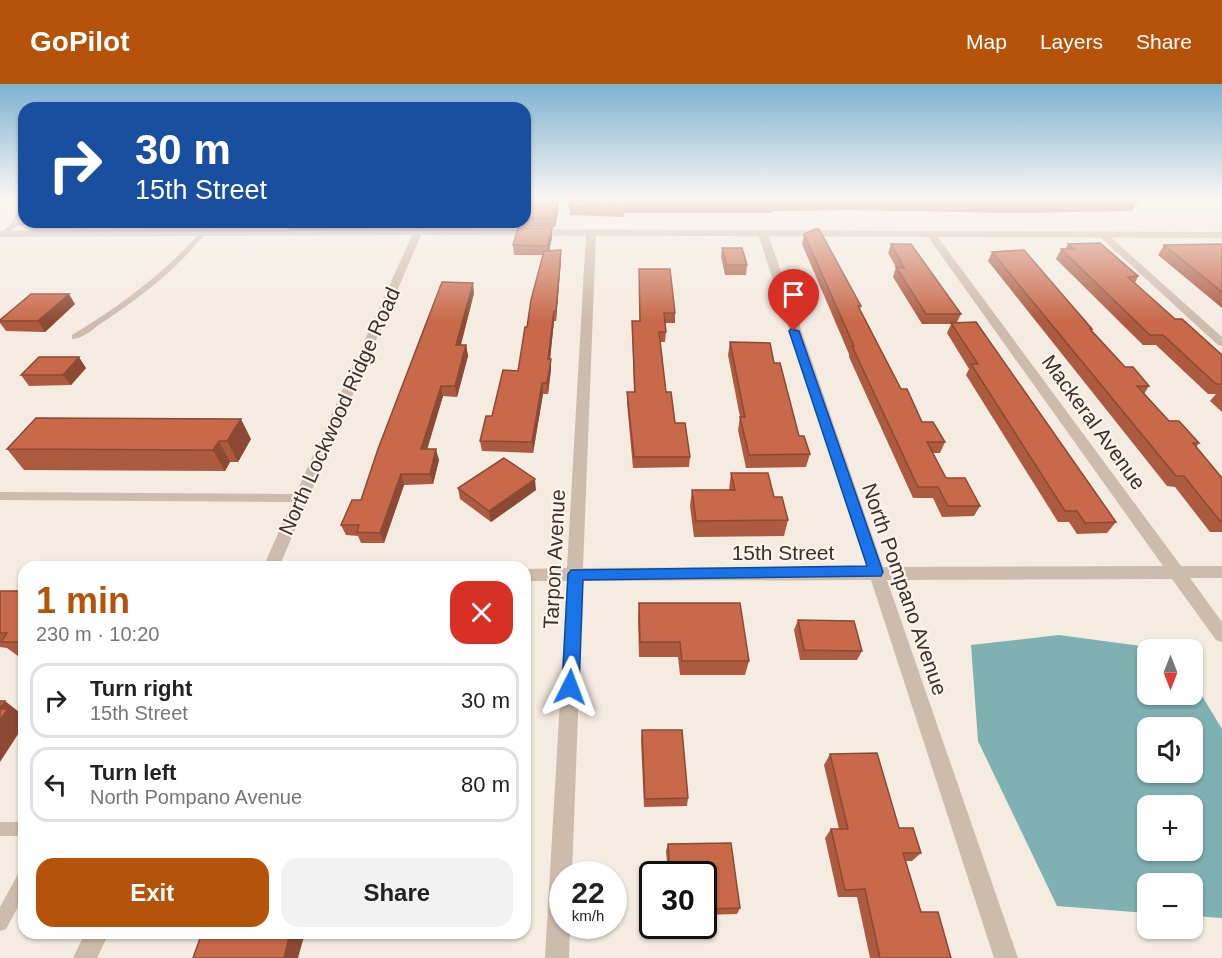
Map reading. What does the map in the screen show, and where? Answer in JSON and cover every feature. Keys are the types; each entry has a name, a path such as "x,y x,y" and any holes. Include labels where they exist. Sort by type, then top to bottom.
{"street":[{"name":"North Lockwood Ridge Road","path":"274,561 415,239"},
{"name":"Tarpon Avenue","path":"557,958 591,239"},
{"name":"North Pompano Avenue","path":"765,239 1006,958"},
{"name":"Mackeral Avenue","path":"934,239 1222,635"},
{"path":"1107,239 1222,343"},
{"name":"15th Street","path":"531,575 1222,572"},
{"path":"85,958 94,939"}],"lane":[{"path":"75,337 114,314 182,256 197,239"},
{"path":"0,496 302,498"},
{"path":"0,830 18,829"},
{"path":"0,923 17,905"}],"water":[{"path":"1059,635 1137,646 1137,705 1203,705 1203,698 1222,729 1222,918 1203,917 1203,873 1137,873 1137,912 1057,906 978,741 971,645"}],"building":[{"path":"515,239 549,239 547,246 513,245"},
{"path":"806,239 824,239 861,306 858,306 901,389 907,389 922,422 933,422 945,442 927,442 946,478 965,478 980,506 948,506 938,487 918,487 852,346 854,346"},
{"path":"1100,243 1138,276 1128,277 1175,319 1182,319 1222,355 1222,384 1216,384 1163,335 1150,335 1061,249 1074,249 1068,244"},
{"path":"891,244 911,244 961,314 926,314 896,267 904,268"},
{"path":"1222,244 1222,292 1164,245"},
{"path":"722,248 742,248 747,265 727,265"},
{"path":"561,250 556,311 554,311 548,359 551,359 547,383 542,383 532,442 480,441 486,416 492,416 503,370 518,371 525,327 527,327 531,300 544,251"},
{"path":"1024,250 1092,329 1090,329 1125,367 1133,367 1149,386 1137,386 1169,421 1179,421 1199,443 1193,443 1222,478 1222,521 1184,476 1176,476 992,252"},
{"path":"639,269 670,269 675,313 664,313 666,332 659,332 666,392 671,392 675,423 685,423 690,457 634,457 627,392 635,392 632,321 640,321"},
{"path":"442,282 473,283 456,345 466,345 455,386 441,386 421,449 436,449 430,474 401,474 380,533 357,532 359,525 341,525 352,500 361,500 378,449"},
{"path":"31,294 69,294 38,321 0,321 0,320"},
{"path":"976,322 1116,522 1085,523 1077,511 1065,511 971,364 978,364 951,323"},
{"path":"730,342 770,343 774,363 780,363 799,436 804,436 810,454 749,455 740,417 745,417"},
{"path":"39,357 79,357 63,375 21,375"},
{"path":"36,418 241,419 227,441 219,441 213,450 7,449"},
{"path":"504,458 535,479 489,511 458,488"},
{"path":"731,473 768,473 774,497 782,497 788,520 696,521 692,490 735,490"},
{"path":"0,591 18,591 18,642 1,642 7,633 0,633"},
{"path":"639,603 740,603 749,661 682,661 680,642 640,642"},
{"path":"798,620 854,621 862,651 804,650"},
{"path":"0,709 8,709 0,720"},
{"path":"642,730 682,730 688,798 645,799"},
{"path":"877,753 899,828 913,828 921,853 903,853 921,912 938,912 951,958 880,958 865,889 845,890 831,829 848,829 830,754"},
{"path":"731,843 740,908 717,909 717,861 669,861 668,844"},
{"path":"200,939 289,939 284,958 193,958"}],"route":[{"path":"570,687 576,574 876,572 794,331"}]}
